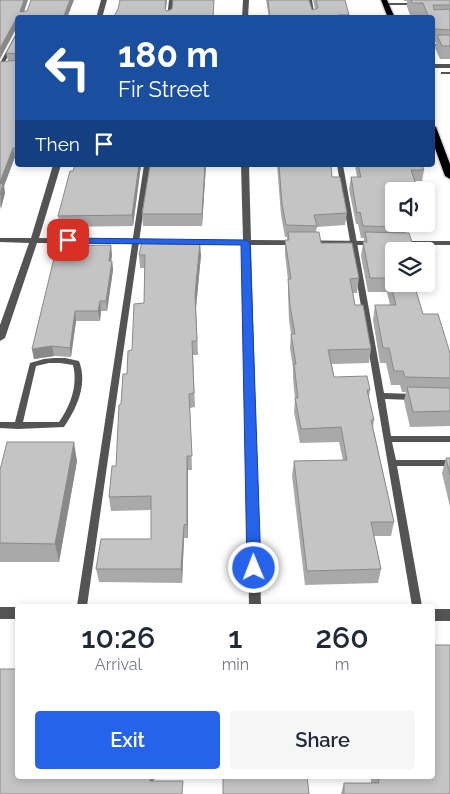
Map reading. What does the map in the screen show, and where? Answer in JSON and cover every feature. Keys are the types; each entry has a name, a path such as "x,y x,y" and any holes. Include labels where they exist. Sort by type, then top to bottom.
{"main road":[{"path":"385,2 391,15"},
{"path":"435,135 450,176"}],"street":[{"path":"100,15 104,0"},
{"path":"245,15 246,0"},
{"path":"0,66 10,65"},
{"path":"435,66 450,66"},
{"path":"0,338 34,240 56,167"},
{"path":"245,167 255,604"},
{"path":"0,240 166,242"},
{"path":"176,242 383,243"},
{"path":"435,243 450,243"},
{"path":"0,613 15,613"},
{"path":"435,615 450,616"}],"lane":[{"path":"168,15 171,0"},
{"path":"310,0 312,15"},
{"path":"385,2 423,4"},
{"path":"0,66 15,37"},
{"path":"435,45 450,45"},
{"path":"446,75 450,73"},
{"path":"82,604 147,167"},
{"path":"340,167 417,604"},
{"path":"0,425 18,426 61,425 73,409 80,372 76,363 67,360 45,360 33,365 18,426"},
{"path":"381,396 420,397"},
{"path":"388,439 450,439"},
{"path":"392,463 450,463"}],"building":[{"path":"0,0 24,0 20,12 27,11 31,0 70,0 64,15 15,15 15,21 0,48"},
{"path":"120,0 166,0 165,9 167,11 172,9 173,0 214,0 213,15 115,15"},
{"path":"268,0 309,0 312,10 318,8 316,0 345,0 349,15 338,15 270,15"},
{"path":"411,0 450,0 450,5 433,5 434,10 450,9 450,30 435,29 435,15 428,15 423,3 412,3"},
{"path":"437,35 450,35 450,46 442,46"},
{"path":"15,36 15,54 6,53"},
{"path":"15,60 15,148 13,148 0,182 0,62"},
{"path":"74,167 139,167 132,215 58,216 70,171 73,171"},
{"path":"150,167 205,167 202,214 142,214"},
{"path":"279,167 331,167 332,177 340,177 347,213 314,215 317,226 286,225 282,204"},
{"path":"358,167 423,167 424,170 411,170 415,182 385,182 385,227 363,226 360,212 357,213 351,177 361,177"},
{"path":"0,184 3,184 0,195"},
{"path":"288,232 319,232 321,243 352,243 359,278 350,279 355,305 363,305 371,349 328,350 334,377 367,376 370,390 367,390 374,420 371,420 394,522 371,522 381,569 307,571 294,461 347,460 341,427 301,429 295,398 298,398 294,364 296,364 291,334 295,334 290,306 288,279 291,279 285,240 289,240"},
{"path":"365,232 409,233 412,242 385,242 385,278 370,278 363,242 367,242"},
{"path":"142,241 200,242 195,294 197,341 192,341 194,393 189,394 192,456 187,456 187,524 184,525 181,569 96,569 101,539 151,539 151,496 109,497 112,466 116,466 119,405 121,404 123,374 127,374 128,351 132,350 134,304 144,303 145,255 139,255"},
{"path":"111,245 109,261 112,261 106,301 100,301 98,311 75,311 70,348 52,346 32,349 57,246"},
{"path":"393,292 416,292 423,314 438,314 450,353 450,378 405,377 403,371 394,371 389,348 383,348 375,305 396,305"},
{"path":"407,387 450,388 450,411 413,412"},
{"path":"7,442 74,442 55,544 0,543 0,470"},
{"path":"446,458 450,458 450,475"},
{"path":"435,645 450,645 450,794 344,794 344,783 379,783 378,779 435,779"},
{"path":"0,669 15,669 15,779 150,779 150,781 183,781 182,794 0,794"},
{"path":"223,779 307,779 309,794 223,794"}],"route":[{"path":"68,240 246,243 254,568"}]}
